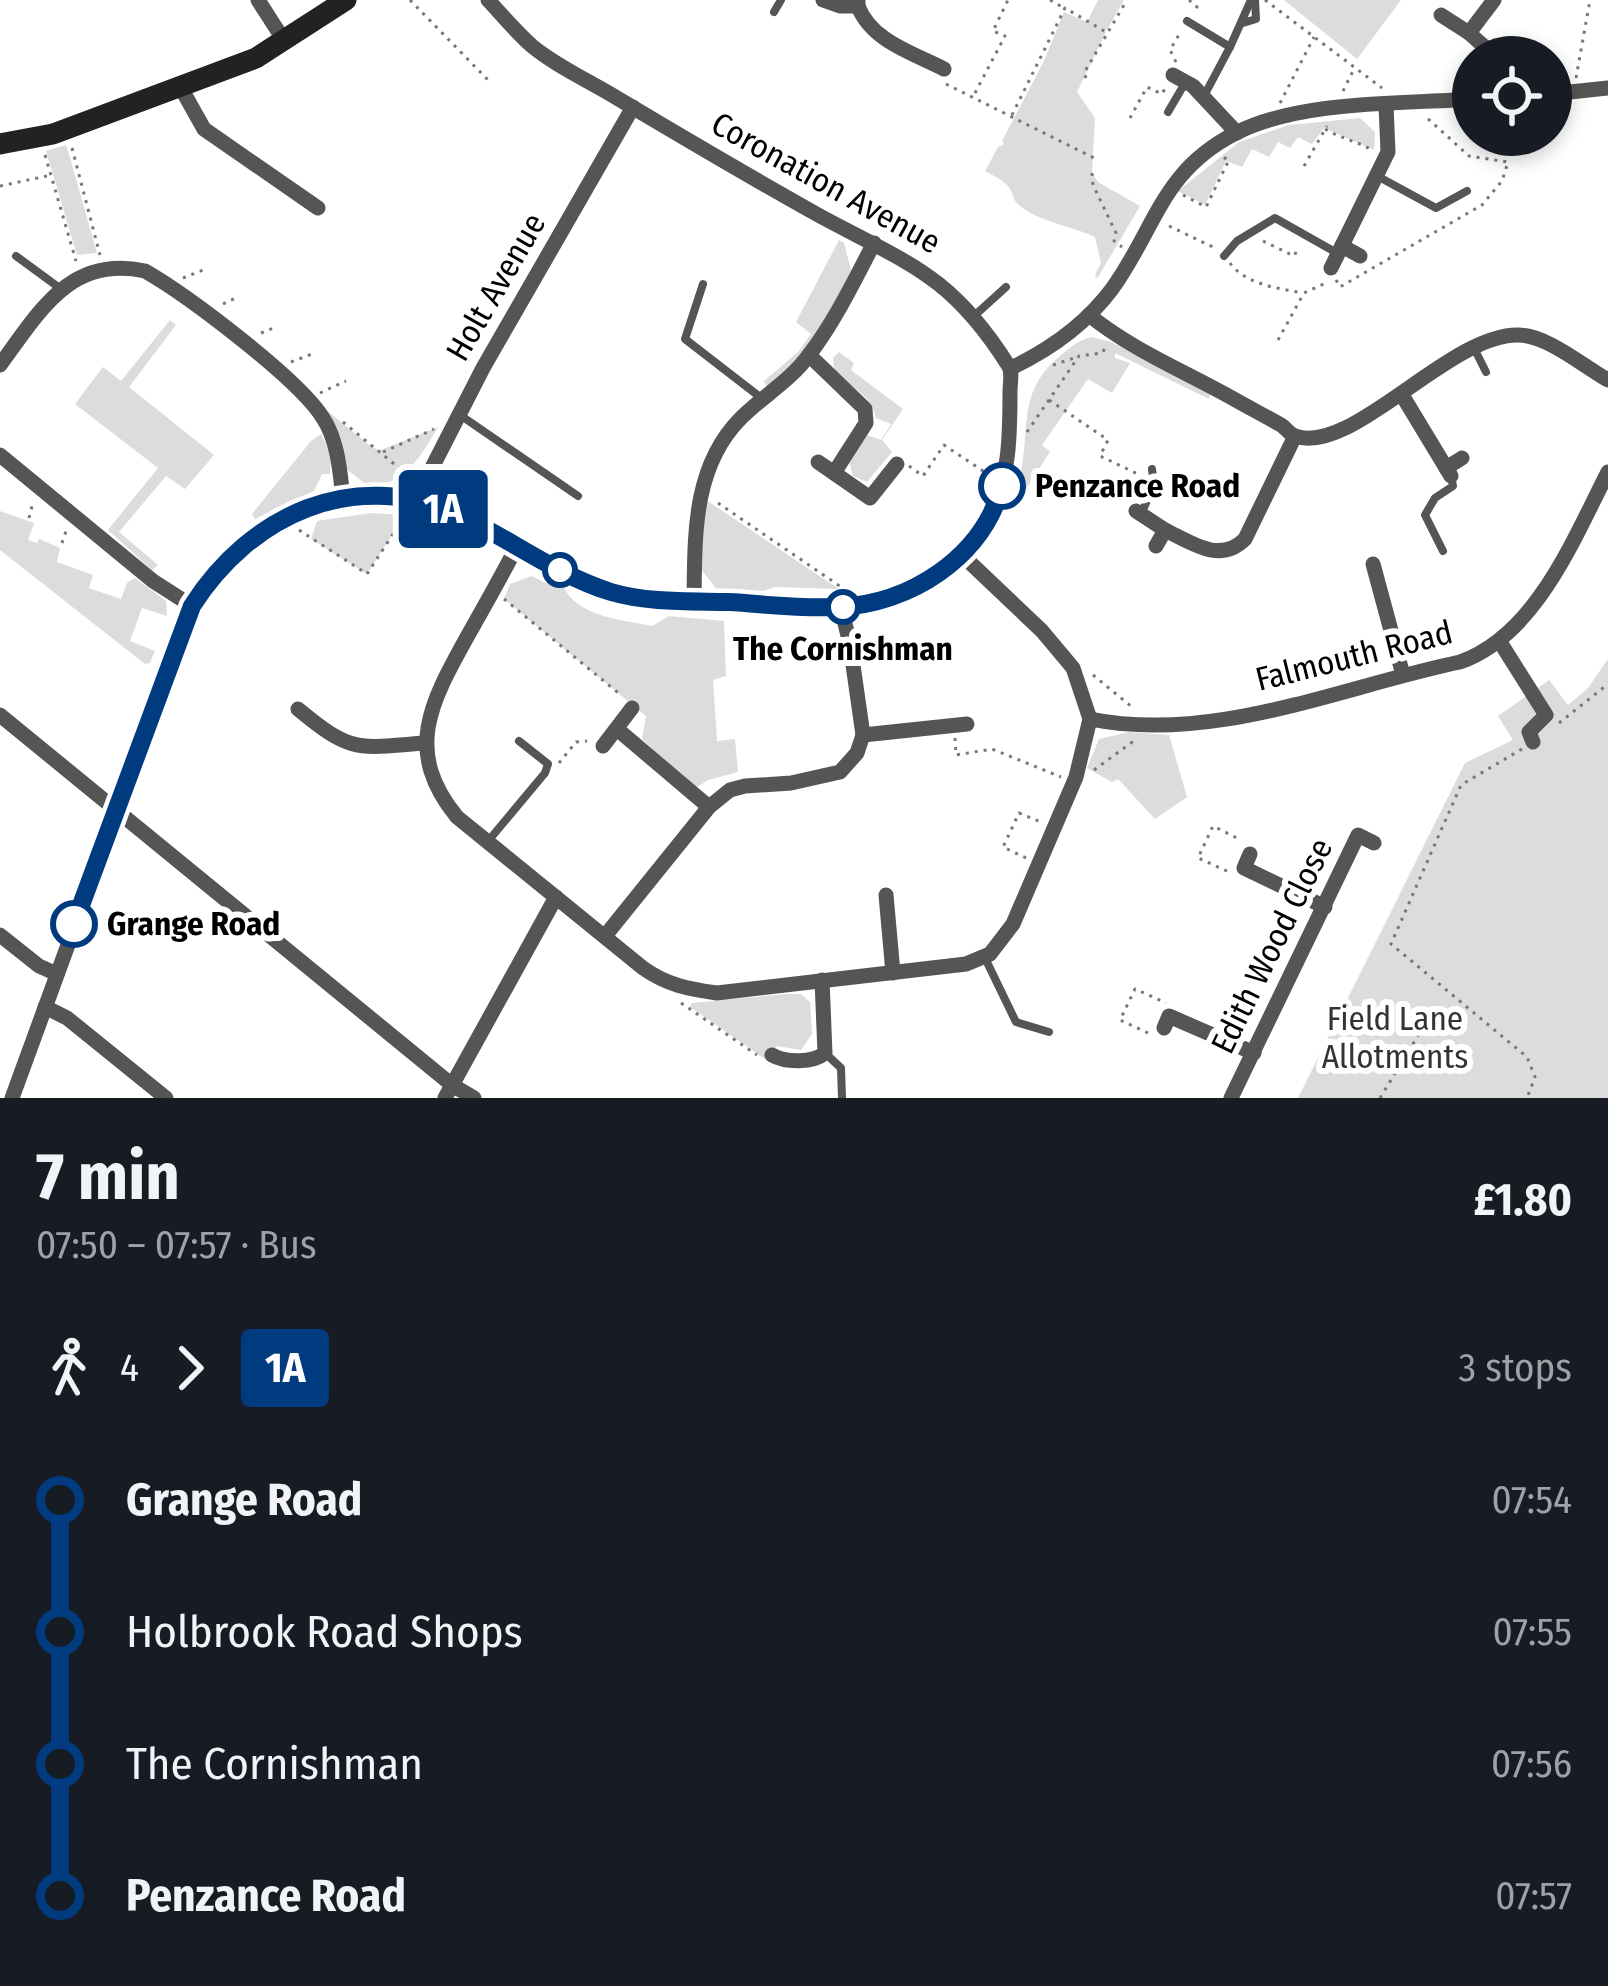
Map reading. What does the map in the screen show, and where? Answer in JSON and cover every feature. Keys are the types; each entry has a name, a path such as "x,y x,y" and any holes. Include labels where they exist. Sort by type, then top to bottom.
{"street":[{"path":"258,0 285,42"},
{"path":"0,144 39,138 182,88 285,42 346,0"},
{"name":"Coronation Avenue","path":"488,0 533,47 938,281 974,316 1011,368"},
{"path":"823,0 830,5 858,3 863,20 875,32 944,69"},
{"path":"1469,33 1494,0"},
{"path":"1441,15 1472,36"},
{"path":"1179,79 1237,133"},
{"path":"182,88 204,129 317,208"},
{"path":"1573,92 1608,88"},
{"path":"12,1098 192,606 225,560 251,537 285,516 343,498 418,492 605,590 631,598 841,607 865,604 931,579 962,555 988,518 1003,484 1010,446 1011,368 1043,353 1089,315 1133,255 1170,189 1208,150 1271,121 1452,100"},
{"path":"1360,256 1337,256 1386,159 1388,105"},
{"name":"Holt Avenue","path":"418,492 633,107"},
{"path":"694,601 695,520 720,446 733,427 809,355 874,243"},
{"path":"0,364 80,274 125,267 145,271 274,367 309,400 331,435 343,498"},
{"path":"1089,315 1112,335 1192,375 1295,436 1323,435 1348,426 1402,395 1440,364 1473,347 1522,334 1608,380"},
{"path":"809,355 865,409 866,422 834,472"},
{"path":"1402,395 1448,472 1462,458"},
{"path":"1138,513 1161,538 1221,553 1234,549 1245,539 1295,436"},
{"path":"0,455 153,581 192,606"},
{"path":"818,462 870,498 897,464"},
{"name":"Falmouth Road","path":"1090,718 1148,724 1220,721 1460,662 1500,642 1537,603 1608,472"},
{"path":"518,546 430,707 425,743 432,776 443,800 488,841 661,980 717,993 966,964 1002,941 1013,924 1075,780 1090,718 1080,682 1064,657 962,555"},
{"path":"1356,586 1375,572 1403,675"},
{"path":"604,936 709,807 730,790 840,772 857,753 863,735 841,607"},
{"path":"1500,642 1546,715 1529,732 1533,742"},
{"path":"298,709 336,739 357,748 425,743"},
{"path":"603,746 632,709"},
{"path":"0,715 448,1092 474,1098"},
{"path":"863,735 967,724"},
{"path":"617,729 709,807"},
{"name":"Edith Wood Close","path":"1231,1098 1358,835 1374,842"},
{"path":"1247,861 1324,908"},
{"path":"886,895 892,973"},
{"path":"448,1092 556,897"},
{"path":"0,935 57,974"},
{"path":"770,1059 820,1058 825,1053 822,980"},
{"path":"45,1007 67,1018 166,1098"},
{"path":"1166,1022 1254,1053"}],"lane":[{"path":"775,12 781,0"},
{"path":"1203,97 1242,23 1256,19 1257,0"},
{"path":"1187,21 1230,47"},
{"path":"1168,112 1179,79"},
{"path":"1379,177 1436,208 1468,191"},
{"path":"1224,256 1275,218 1337,256"},
{"path":"16,256 62,290"},
{"path":"703,284 686,339 762,398"},
{"path":"974,316 1006,287"},
{"path":"1473,347 1486,372"},
{"path":"455,422 578,496"},
{"path":"1138,513 1154,485 1152,469"},
{"path":"1444,551 1425,514 1435,498 1453,486 1448,472"},
{"path":"488,841 548,764 519,741"},
{"path":"984,956 1016,1022 1049,1032"},
{"path":"825,1053 841,1068 842,1098"}],"path":[{"path":"410,0 488,80"},
{"path":"973,96 1005,36 993,31 1008,0"},
{"path":"1050,0 1106,32"},
{"path":"1086,78 1084,73 1127,0"},
{"path":"1257,0 1315,36 1388,92 1388,105"},
{"path":"1573,92 1590,0"},
{"path":"1012,115 1065,8"},
{"path":"1271,121 1315,36"},
{"path":"1304,166 1337,110 1355,67"},
{"path":"944,69 945,84 1094,158"},
{"path":"1278,340 1304,293 1335,279 1340,287 1482,205 1502,181 1508,162 1469,156 1412,103"},
{"path":"67,129 104,269"},
{"path":"1325,129 1343,139 1352,138 1386,159"},
{"path":"39,138 80,274"},
{"path":"1170,189 1206,207 1229,160 1208,150"},
{"path":"1092,173 1116,232 1114,241 1133,255"},
{"path":"0,186 48,175"},
{"path":"1249,234 1294,256 1306,235"},
{"path":"1043,353 1053,365 1102,353 1112,335"},
{"path":"274,367 312,354"},
{"path":"1010,446 1019,443 1079,356"},
{"path":"309,400 346,381"},
{"path":"285,516 308,537 367,574 418,492 382,453 318,402 309,400"},
{"path":"1049,400 1108,440 1100,456 1143,477 1145,488 1133,510 1138,513"},
{"path":"382,453 455,422"},
{"path":"897,464 900,460 923,476 944,446 1003,484"},
{"path":"701,492 865,604"},
{"path":"494,590 634,705 632,709"},
{"path":"948,726 955,734 956,755 992,749 1075,780 1113,758 1148,724 1068,654 1064,657"},
{"path":"1558,724 1608,684"},
{"path":"548,764 555,767 576,742 594,740 603,746"},
{"path":"1527,1098 1535,1077 1527,1057 1390,944 1461,785 1533,742"},
{"path":"1039,863 1003,847 1019,813 1054,827"},
{"path":"1213,826 1254,847 1247,861 1240,878 1198,858 1213,826"},
{"path":"661,980 663,989 688,1009 770,1059"},
{"path":"1135,989 1174,1006 1166,1022 1159,1038 1120,1020 1135,989"},
{"path":"1380,1098 1430,1016"}],"green space":[{"path":"1098,0 1124,0 1107,30 1102,29 1106,32 1077,92 1095,118 1092,173 1098,182 1140,206 1097,279 1101,263 1095,237 1029,212 1015,201 1005,183 985,171 1004,144 1064,12 1087,22"},
{"path":"1284,0 1401,0 1357,59"},
{"path":"1360,118 1375,132 1374,150 1324,128 1312,144 1298,137 1290,148 1278,142 1269,157 1252,149 1242,167 1226,161 1205,205 1178,191 1239,142 1289,125"},
{"path":"66,145 97,253 77,255 46,151"},
{"path":"839,240 851,270 816,334 767,387 764,381 811,334 796,322"},
{"path":"170,320 176,325 129,387 214,455 185,489 166,476 119,532 158,565 152,570 108,530 158,468 75,404 103,367 121,381"},
{"path":"1092,337 1111,342 1210,394 1209,399 1115,353 1115,358 1130,363 1112,393 1088,379 1042,445 1050,452 1020,498 1015,495 1035,387 1060,356"},
{"path":"839,352 854,363 851,370 903,409 882,440 892,452 867,482 853,476 849,461 867,435 881,440 891,424 876,418 864,396 834,369 833,358"},
{"path":"320,405 381,450 438,427 402,475 367,485 345,468"},
{"path":"321,434 331,454 330,474 322,474 314,491 255,519 252,514"},
{"path":"706,500 839,589 718,591 700,568"},
{"path":"0,511 34,523 28,540 37,543 39,539 60,548 57,562 93,575 89,588 121,599 127,583 135,578 166,601 167,616 142,608 130,641 155,651 150,663 145,664 0,550"},
{"path":"371,513 405,515 367,574 311,539 317,521"},
{"path":"532,576 562,584 577,604 613,618 652,626 669,616 724,621 726,676 713,680 717,741 735,739 738,772 694,789 642,739 646,716 504,599 510,584"},
{"name":"Field Lane Allotments","path":"1608,659 1608,1098 1298,1098 1465,763 1513,740 1498,716 1549,680 1568,705 1588,688"},
{"path":"1129,732 1169,735 1187,797 1155,819 1118,779 1112,782 1087,768 1099,739"},
{"path":"801,994 810,1002 812,1034 801,1050 777,1046 765,1059 690,1007 692,1003"}],"bus line":[{"name":"1A","path":"74,924 192,606 225,560 285,516 343,498 416,499 458,514 580,581 631,598 841,607 902,593 931,579 979,536 1002,486"}],"place":[{"name":"Penzance Road","path":"1002,486"},
{"name":"The Cornishman","path":"843,607"},
{"name":"Grange Road","path":"74,924"}]}
